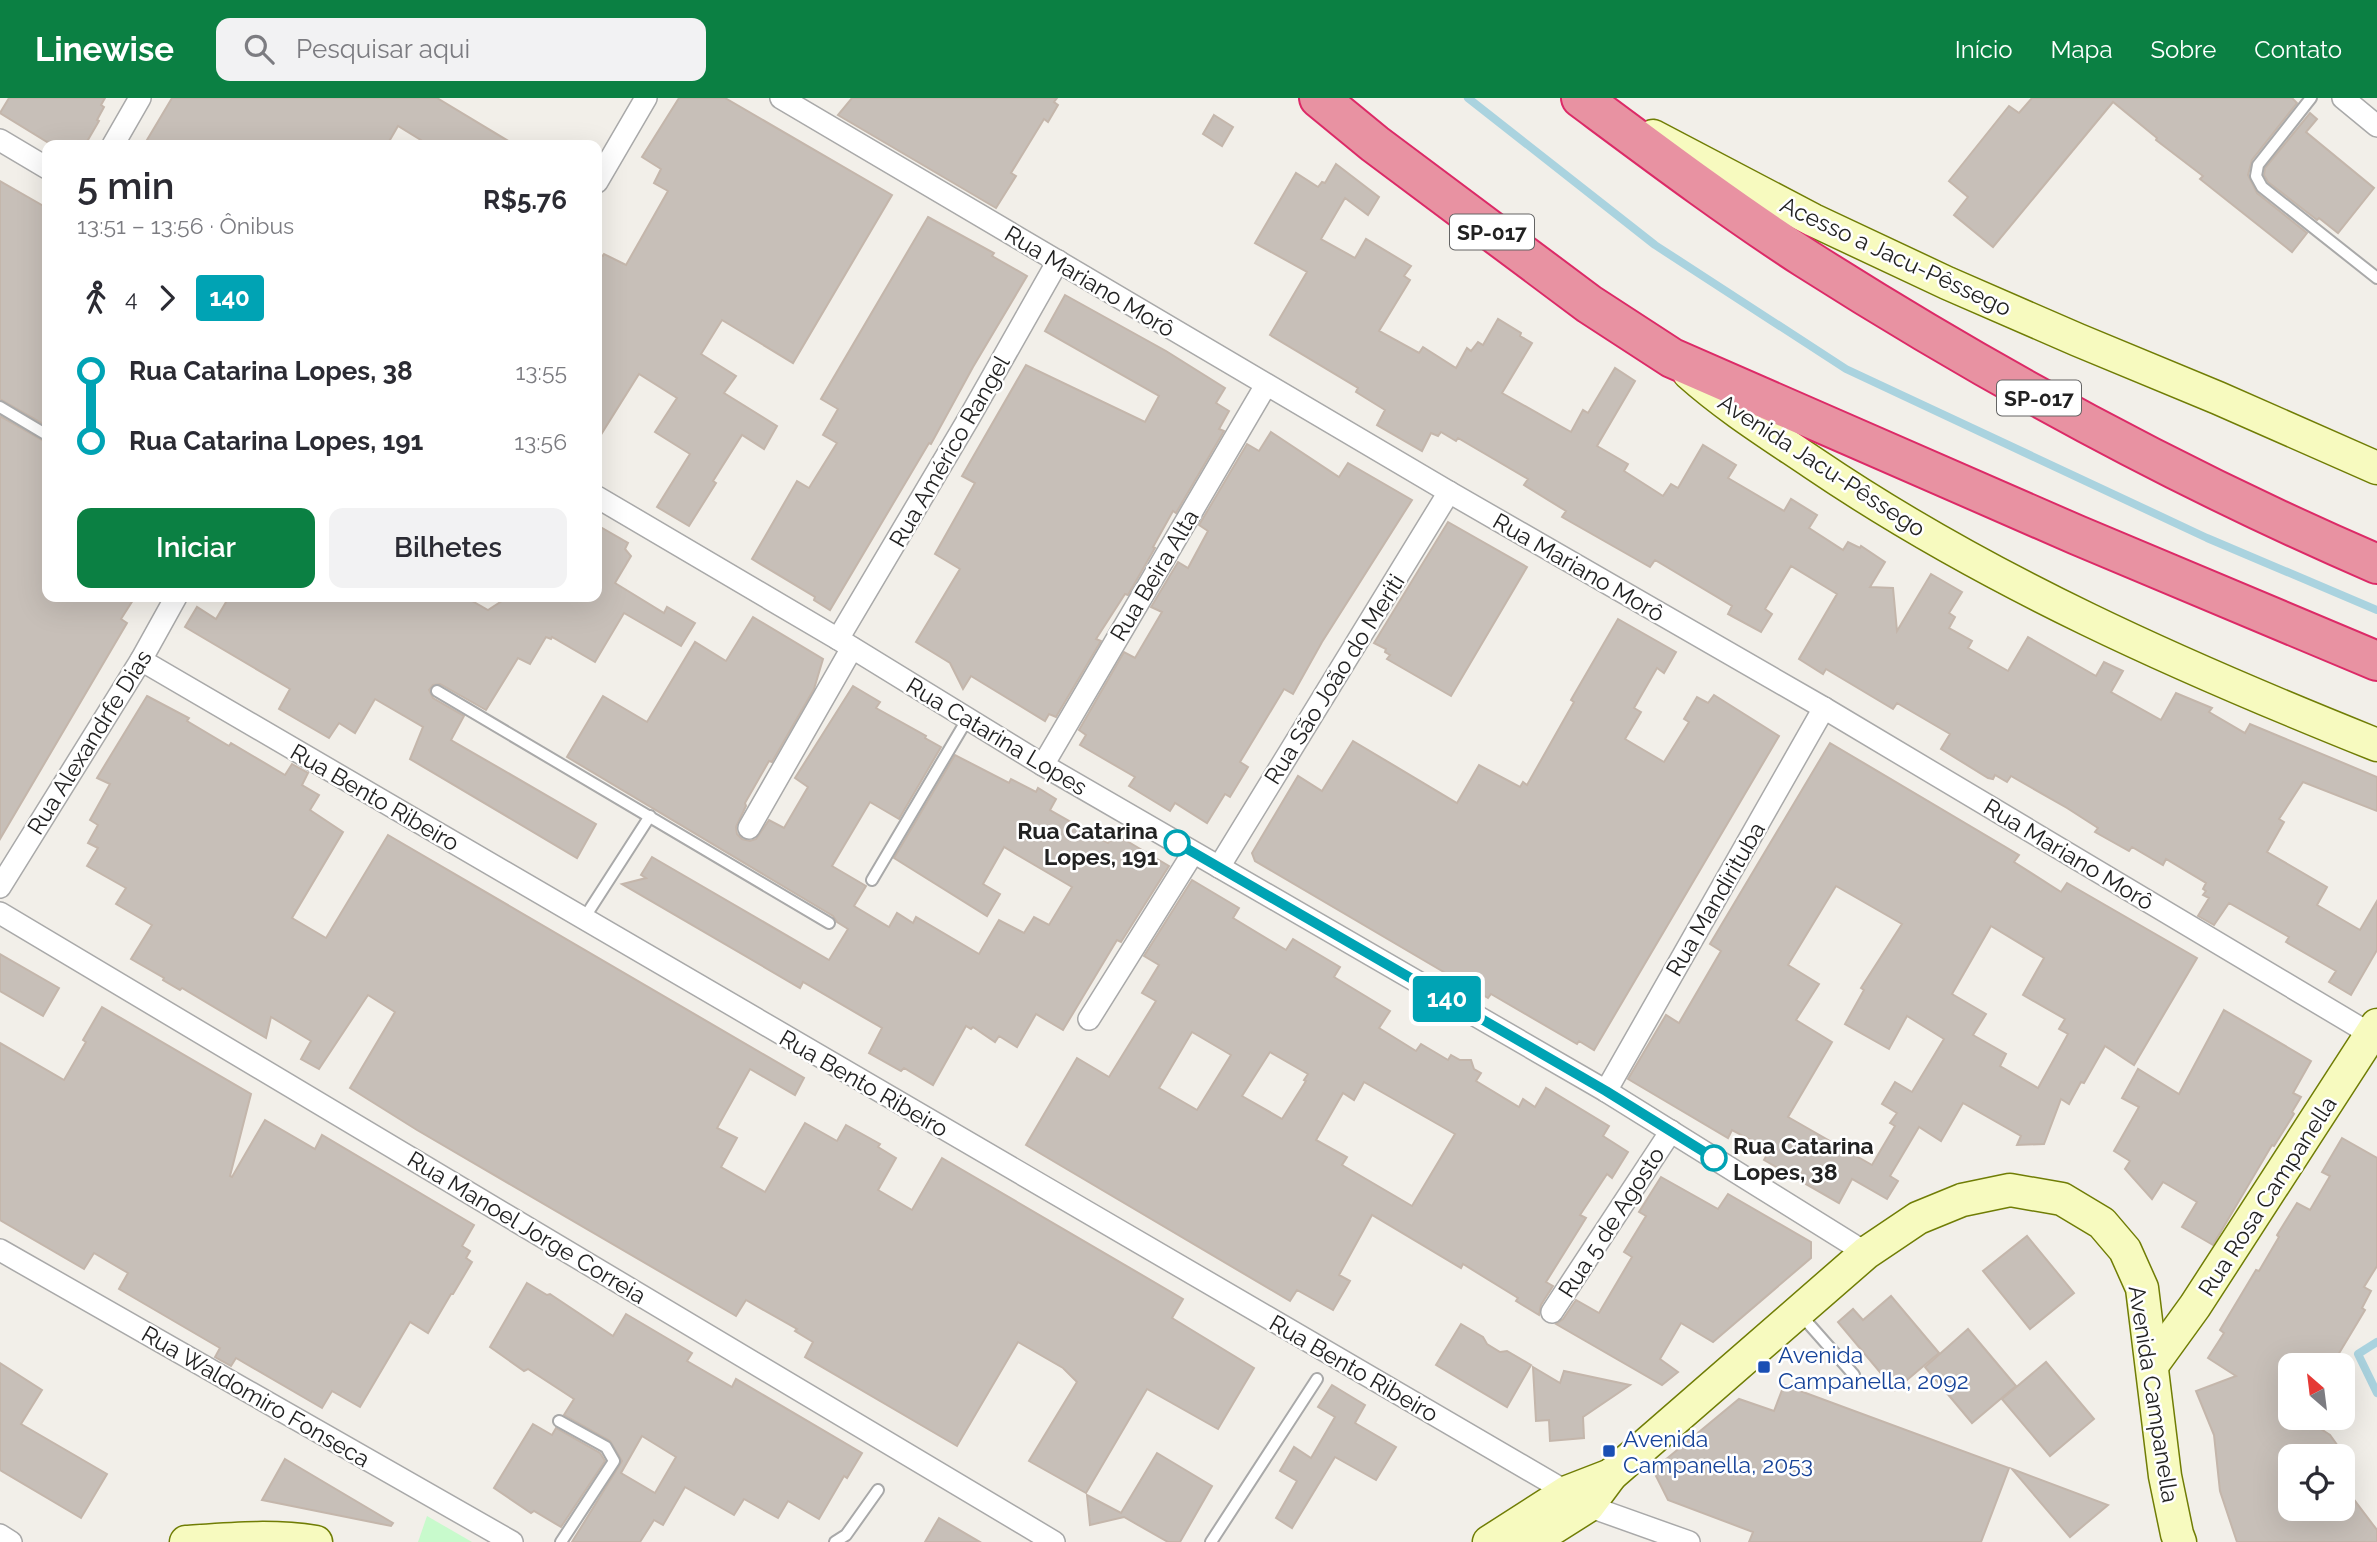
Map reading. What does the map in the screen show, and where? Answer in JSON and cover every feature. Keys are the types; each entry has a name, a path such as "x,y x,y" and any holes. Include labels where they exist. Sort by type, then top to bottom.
{"highway":[{"name":"Avenida Jacu-Pêssego","path":"1319,98 1375,144 1589,304 1672,358"},
{"name":"SP-017","path":"1582,98 1719,200 1805,258 2028,392 2207,485 2377,564"},
{"name":"SP-017","path":"1672,358 2377,661"}],"street":[{"path":"116,140 140,98"},
{"path":"602,173 646,98"},
{"name":"Rua Mariano Morô","path":"781,98 1266,385 1824,708 2375,1032"},
{"path":"821,98 822,122"},
{"name":"Acesso a Jacu-Pêssego","path":"1582,98 1813,219 1947,283 2377,468"},
{"path":"2343,98 2377,126"},
{"path":"0,140 42,165"},
{"name":"Rua Américo Rangel","path":"749,828 845,644 1058,261"},
{"name":"Avenida Jacu-Pêssego","path":"1672,358 1715,396 1861,496 1930,536 2135,641 2285,708 2377,745"},
{"name":"Rua Beira Alta","path":"1043,765 1266,385"},
{"name":"Rua São João do Meriti","path":"1219,867 1449,492"},
{"name":"Rua Catarina Lopes","path":"602,500 1043,765 1606,1091 1866,1253"},
{"name":"Rua Alexandrfe Dias","path":"0,887 141,660 173,602"},
{"name":"Rua Bento Ribeiro","path":"141,660 1578,1499 1689,1542"},
{"name":"Rua Mandirituba","path":"1606,1091 1824,708"},
{"path":"1089,1019 1193,853"},
{"name":"Rua Manoel Jorge Correia","path":"0,913 1055,1542"},
{"name":"Rua Rosa Campanella","path":"2153,1364 2195,1307 2375,1032"},
{"name":"Rua 5 de Agosto","path":"1552,1312 1671,1131"},
{"name":"Avenida Campanella","path":"1531,1542 1866,1253 1918,1218 1962,1200 2010,1191 2062,1199 2102,1223 2125,1250 2142,1288 2165,1476 2180,1542"},
{"name":"Rua Waldomiro Fonseca","path":"0,1250 512,1542"},
{"name":"Avenida Campanella","path":"1489,1542 1578,1499"},
{"path":"0,1535 12,1542"},
{"path":"186,1542 254,1538 316,1542"}],"lane":[{"path":"2311,98 2258,165 2256,176 2262,187 2377,278"},
{"path":"0,407 42,432"},
{"path":"438,691 829,923"},
{"path":"872,880 968,718"},
{"path":"583,919 650,816"},
{"path":"1799,1311 1854,1375"},
{"path":"1210,1542 1317,1378"},
{"path":"559,1421 606,1447 614,1461 561,1542"},
{"path":"835,1542 846,1535 878,1490"}],"green space":[{"path":"427,1516 472,1542 418,1542"}],"building":[{"path":"9,98 105,98 101,105 104,107 97,120 99,121 88,140 44,140 0,113"},
{"path":"172,98 437,98 507,140 421,140 398,126 390,140 147,140"},
{"path":"679,98 725,98 892,195 793,363 722,320 701,354 736,376 724,393 777,426 764,449 742,435 689,526 657,507 690,454 655,432 677,398 639,374 602,433 602,256 604,254 626,265 668,191 654,183 661,169 642,157"},
{"path":"852,98 1057,98 1054,102 1058,105 1048,122 1044,119 1011,173 1016,176 996,208 838,115"},
{"path":"2032,98 2292,98 2297,103 2252,160 2248,175 2257,193 2307,233 2292,252 2200,179 2203,176 2113,102 1993,247 1954,215 1968,197 1949,181 2009,106 2019,113"},
{"path":"2310,113 2317,119 2306,132 2374,188 2338,233 2268,182 2264,175 2265,168"},
{"path":"1214,115 1233,127 1222,146 1203,134"},
{"path":"1336,164 1379,197 1368,215 1345,198 1321,239 1355,258 1366,239 1411,266 1404,276 1410,280 1379,331 1419,353 1423,347 1456,368 1467,348 1471,351 1478,342 1483,345 1498,319 1532,343 1502,393 1571,432 1583,410 1588,413 1615,368 1635,381 1597,446 1628,464 1624,471 1663,496 1671,484 1678,488 1703,445 1736,465 1728,478 1784,511 1791,499 1817,515 1809,528 1843,550 1848,542 1860,548 1861,546 1885,562 1870,587 1893,588 1897,631 1931,574 1962,592 1949,613 1955,617 1949,628 1972,641 1968,648 2008,671 2028,637 2096,676 2104,662 2123,671 2111,692 2161,720 2176,693 2212,708 2209,712 2245,733 2250,724 2377,777 2377,811 2303,782 2279,819 2284,822 2267,852 2327,887 2317,905 2360,930 2377,901 2377,950 2351,995 2329,982 2336,971 2286,942 2289,937 2229,903 2214,925 2198,916 2209,898 2203,895 2206,883 2166,859 2163,865 2132,847 2129,851 2095,832 2098,828 2067,808 2011,776 2007,782 1995,775 1993,779 1988,778 1941,749 1950,734 1897,703 1893,709 1826,669 1823,674 1799,659 1837,594 1791,566 1765,609 1772,614 1761,632 1728,614 1732,606 1655,560 1650,567 1562,517 1566,511 1524,485 1528,479 1458,438 1456,441 1441,432 1438,436 1431,433 1422,451 1377,425 1385,410 1356,392 1358,388 1270,335 1307,272 1255,243 1296,173 1318,187 1322,182 1325,183"},
{"path":"0,181 42,205 42,423 0,399"},
{"path":"928,217 994,253 992,256 1027,276 931,444 929,443 830,610 814,600 815,597 752,559 797,481 809,488 837,443 823,435 838,409 821,399"},
{"path":"1065,295 1166,351 1225,388 1216,403 1229,411 1219,429 1224,431 1176,513 1173,511 1128,595 1125,594 1096,639 1101,641 1056,717 1049,714 1045,721 971,676 963,689 950,663 916,642 960,569 935,554 975,483 962,476 1026,365 1145,422 1159,396 1045,331"},
{"path":"0,416 42,440 42,602 132,602 121,619 127,623 0,839"},
{"path":"1271,432 1339,477 1348,463 1412,500 1322,642 1293,694 1284,689 1240,762 1248,767 1230,797 1225,794 1207,823 1175,803 1170,811 1129,786 1135,777 1080,745 1086,735 1079,730 1124,652 1135,658 1162,612 1151,607 1178,562 1188,568 1208,531 1199,525 1247,444 1259,451"},
{"path":"1448,522 1527,567 1451,696 1387,659 1390,655 1385,652 1386,649 1374,643"},
{"path":"602,528 628,543 625,549 631,556 615,583 664,613 667,607 695,623 681,646 624,613 595,662 552,637 546,637 530,664 518,658 486,710 440,684 433,685 429,690 433,698 464,716 451,740 596,824 577,858 410,759 423,727 375,699 355,733 339,723 329,738 279,709 290,689 185,627 197,607 216,619 226,602 474,602 488,610 500,602 602,602"},
{"path":"753,617 823,659 814,689 745,803 736,827 737,834 742,839 756,839 769,820 784,828 808,787 795,778 853,686 880,702 876,708 941,747 899,819 870,802 832,866 866,886 854,906 889,927 897,913 913,923 916,917 979,954 999,920 1024,933 1034,917 1049,925 1072,887 1004,847 983,884 1000,894 987,916 894,858 955,755 1009,783 1011,779 1036,792 1038,788 1056,799 1050,810 1108,843 1115,834 1169,866 1121,942 1117,940 1063,1030 1036,1014 1017,1047 999,1036 995,1042 973,1027 971,1029 966,1026 933,1085 904,1068 901,1071 869,1053 882,1028 803,982 800,988 622,884 646,878 641,875 652,857 829,960 848,929 833,916 567,757 603,696 647,722 695,642 726,661"},
{"path":"1618,619 1676,652 1664,673 1657,668 1634,708 1641,712 1625,739 1664,762 1689,722 1684,719 1697,697 1708,703 1714,695 1779,736 1594,1050 1579,1041 1577,1044 1491,994 1488,998 1255,861 1252,853 1298,776 1322,791 1353,741 1457,803 1479,765 1520,787 1523,782 1527,785 1574,702 1571,700"},
{"path":"147,696 189,718 187,721 229,746 231,743 285,775 292,764 308,773 302,785 319,795 310,810 343,832 292,918 326,938 388,835 804,1078 795,1095 750,1069 717,1128 737,1138 721,1167 765,1192 805,1123 837,1141 846,1125 880,1144 878,1147 896,1158 878,1190 912,1210 942,1158 1183,1299 1172,1318 1254,1368 1218,1429 1147,1389 1086,1493 1029,1461 1077,1382 1063,1368 1018,1342 957,1446 805,1357 813,1342 795,1331 797,1329 746,1300 736,1316 350,1088 395,1012 368,995 319,1069 301,1059 311,1041 271,1017 266,1038 131,959 152,925 116,904 126,888 87,866 98,848 88,843 98,825 90,820 110,784 97,778"},
{"path":"1830,743 2019,855 2014,862 2061,892 2067,883 2197,958 2134,1065 2105,1046 2069,1104 2061,1099 2044,1144 2017,1145 2021,1136 1963,1103 1941,1141 1919,1127 1890,1176 1898,1181 1887,1199 1852,1179 1839,1203 1764,1160 1770,1150 1732,1130 1728,1138 1628,1079 1666,1015 1679,1023 1721,951 1710,944","holes":["1836,886 1902,924 1861,988 1864,990 1845,1024 1889,1049 1907,1016 1944,1039 1912,1092 1895,1082 1882,1104 1897,1113 1890,1123 1895,1126 1872,1165 1788,1117 1832,1042 1796,1020 1819,984 1788,965","1991,926 2044,958 2023,995 2065,1019 2059,1029 2068,1034 2038,1088 2000,1066 2006,1054 1973,1035 1986,1014 1952,994"]},
{"path":"1192,880 1239,908 1233,918 1286,950 1293,939 1340,967 1334,977 1390,1011 1379,1028 1416,1051 1421,1044 1448,1060 1451,1055 1460,1060 1471,1060 1474,1069 1481,1073 1476,1081 1519,1107 1523,1099 1535,1107 1546,1088 1609,1126 1603,1136 1628,1152 1612,1178 1607,1174 1580,1215 1586,1218 1546,1282 1553,1286 1541,1305 1539,1315 1516,1301 1518,1298 1463,1264 1461,1268 1372,1215 1339,1275 1350,1281 1333,1310 1297,1290 1290,1301 1026,1145 1077,1058 1109,1077 1156,1001 1142,993 1159,965 1144,956","holes":["1192,1032 1231,1055 1197,1110 1159,1088","1270,1052 1308,1074 1282,1119 1242,1096","1364,1082 1455,1134 1412,1206 1342,1165 1347,1157 1316,1140 1343,1093 1354,1100"]},
{"path":"0,954 59,988 43,1016 0,991"},
{"path":"102,1007 251,1094 230,1176 232,1177 265,1120 315,1149 322,1135 474,1225 462,1246 470,1251 466,1258 472,1262 453,1294 428,1333 410,1322 360,1407 332,1391 322,1408 236,1358 231,1366 215,1357 220,1348 119,1289 128,1273 94,1253 84,1269 0,1220 0,1043 64,1080"},
{"path":"2224,1010 2311,1061 2293,1093 2301,1097 2292,1112 2294,1114 2274,1146 2272,1145 2213,1245 2182,1227 2197,1202 2163,1182 2152,1199 2125,1169 2130,1161 2114,1151 2139,1107 2122,1098 2138,1069 2179,1094"},
{"path":"2342,1138 2377,1158 2377,1266 2364,1287 2371,1291 2362,1308 2365,1310 2339,1353 2278,1353 2278,1430 2322,1430 2336,1444 2278,1444 2278,1521 2355,1521 2355,1501 2377,1530 2377,1542 2237,1542 2220,1491 2214,1435 2196,1391 2236,1376 2208,1358 2224,1333 2220,1330 2256,1270 2259,1271 2297,1203 2310,1210 2330,1176 2322,1172"},
{"path":"1661,1177 1718,1209 1728,1194 1811,1242 1811,1258 1713,1342 1681,1323 1660,1359 1678,1372 1662,1385 1556,1324 1563,1319 1576,1300 1599,1313 1632,1257 1624,1252 1646,1216 1639,1212"},
{"path":"2027,1236 2074,1293 2030,1329 1983,1271"},
{"path":"527,1283 547,1295 550,1294 613,1336 626,1314 692,1353 687,1361 732,1387 736,1379 862,1453 847,1478 844,1476 819,1519 788,1501 778,1518 744,1499 734,1515 685,1487 663,1525 654,1520 640,1542 572,1542 622,1461 610,1441 564,1415 574,1399 528,1369 524,1371 490,1347","holes":["642,1436 676,1457 655,1493 621,1473"]},
{"path":"1891,1296 1939,1353 1895,1390 1838,1322 1853,1309 1863,1320"},
{"path":"1461,1324 1483,1337 1487,1344 1500,1352 1507,1351 1531,1365 1507,1407 1436,1365"},
{"path":"1968,1329 2016,1386 1972,1423 1925,1367"},
{"path":"2046,1362 2094,1419 2050,1456 2002,1399"},
{"path":"0,1363 42,1390 21,1424 107,1474 81,1518 0,1470"},
{"path":"1533,1367 1560,1383 1564,1371 1630,1385 1583,1417 1584,1438 1550,1441 1549,1420 1536,1421"},
{"path":"1332,1385 1365,1405 1355,1423 1396,1447 1376,1480 1335,1457 1292,1528 1276,1518 1297,1481 1280,1471 1294,1447 1311,1458 1335,1417 1318,1407"},
{"path":"1784,1385 2009,1468 1981,1542 1749,1542 1753,1532 1668,1500 1653,1470 1739,1399 1774,1411"},
{"path":"533,1424 552,1435 556,1428 600,1453 605,1461 561,1527 534,1511 531,1513 494,1488"},
{"path":"1157,1453 1212,1486 1180,1542 1168,1542 1124,1517 1090,1525 1087,1495 1121,1513"},
{"path":"285,1459 393,1523 391,1526 262,1500"},
{"path":"2012,1469 2108,1505 2070,1537"},
{"path":"939,1518 980,1542 925,1542"}],"waterway":[{"path":"1468,98 1655,245 1846,369 2207,538 2377,610"},
{"path":"2377,1342 2358,1354 2377,1393"}],"bus line":[{"name":"140","path":"1177,843 1606,1091 1714,1158"}],"place":[{"name":"Rua Catarina Lopes, 191","path":"1177,843"},
{"name":"Rua Catarina Lopes, 38","path":"1714,1158"},
{"name":"Avenida Campanella, 2092","path":"1764,1367"},
{"name":"Avenida Campanella, 2053","path":"1609,1451"}]}
